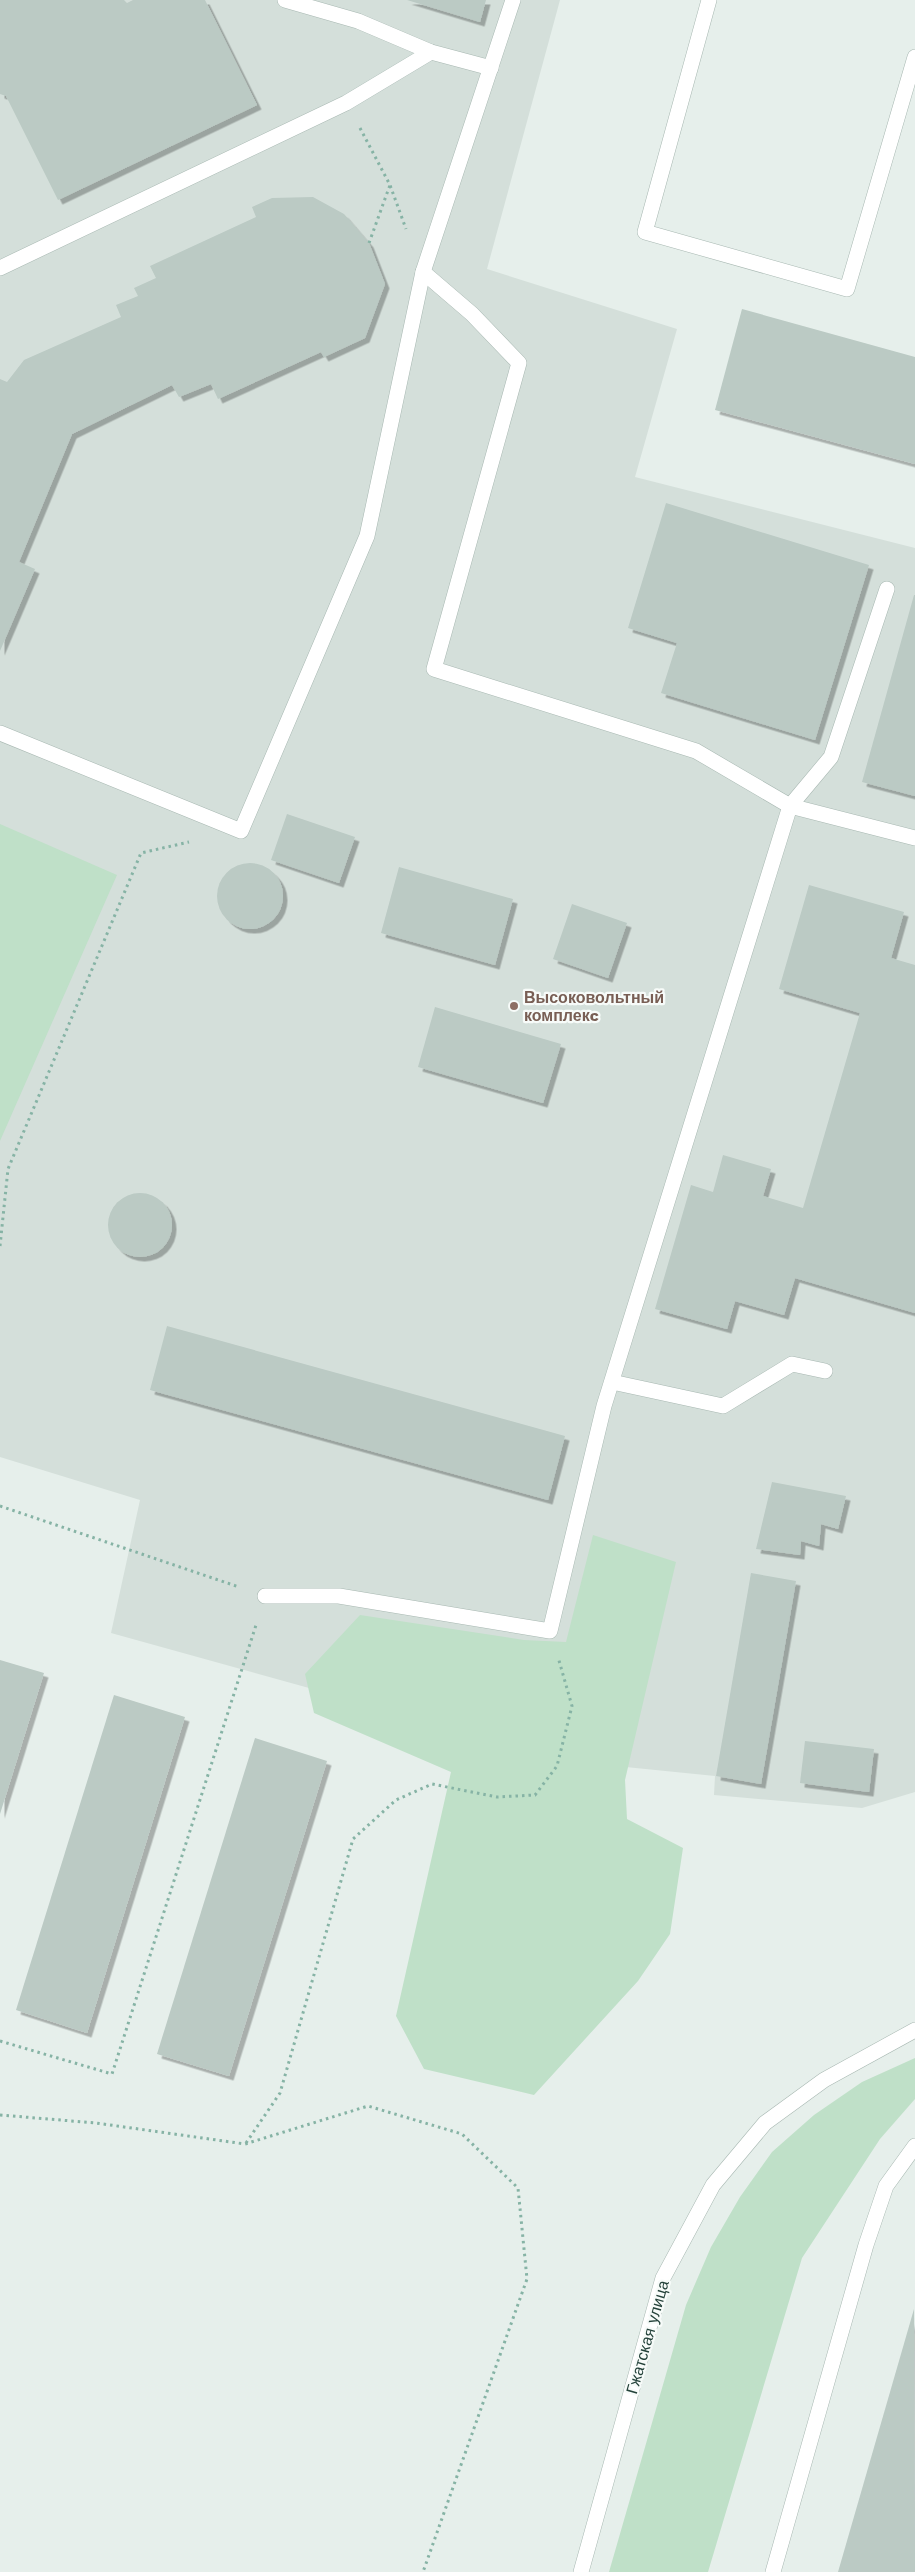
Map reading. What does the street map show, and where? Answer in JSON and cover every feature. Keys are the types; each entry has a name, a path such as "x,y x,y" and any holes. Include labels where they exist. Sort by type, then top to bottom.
{"street":[{"path":"285,0 358,21 432,52 491,68"},
{"path":"0,734 241,831 367,536 423,272 513,0"},
{"path":"709,0 645,232 848,289 915,57"},
{"path":"0,268 346,103 432,52"},
{"path":"423,272 472,314 519,363 434,669 696,751 790,806 915,838"},
{"path":"266,1596 339,1596 550,1630 612,1382 790,806 831,757 886,589"},
{"path":"612,1382 723,1406 792,1364 824,1371"},
{"name":"Гжатская улица","path":"581,2572 663,2278 713,2185 765,2123 824,2080 915,2030"},
{"path":"773,2572 866,2245 886,2186 915,2146"}],"path":[{"path":"346,103 390,185 423,272"},
{"path":"368,243 390,185"},
{"path":"0,1246 8,1168 141,853 241,831"},
{"path":"0,1506 266,1596 112,2074 0,2040"},
{"path":"245,2144 280,2093 353,1838 396,1800 432,1784 497,1797 535,1795 557,1766 572,1706 550,1630"},
{"path":"0,2115 96,2123 245,2144 368,2106 462,2134 518,2188 527,2279 423,2572"}],"shaded area":[{"path":"0,0 560,0 487,269 677,329 635,477 915,548 915,1792 862,1808 714,1795 715,1776 576,1762 111,1633 140,1500 0,1457"}],"green space":[{"path":"0,824 117,875 0,1141"},
{"path":"593,1535 676,1562 625,1780 627,1819 683,1848 670,1934 638,1981 534,2095 424,2069 396,2016 451,1772 314,1713 305,1674 360,1615 524,1640 566,1642"},
{"path":"915,2058 915,2099 880,2139 802,2258 708,2572 609,2572 686,2305 711,2247 740,2197 772,2152 814,2115 862,2082"}],"building":[{"path":"0,0 124,0 127,3 133,0 205,0 257,105 58,200 6,96 0,94"},
{"path":"407,0 486,0 480,22"},
{"path":"313,197 344,214 369,243 385,284 365,338 324,357 321,352 218,399 211,384 179,397 172,385 72,434 19,562 35,569 0,651 0,379 7,382 24,360 121,317 116,305 138,296 134,288 156,278 150,266 256,217 252,207 272,198"},
{"path":"742,309 915,357 915,464 715,410"},
{"path":"666,503 869,565 815,740 661,693 677,643 628,628"},
{"path":"915,595 915,796 862,782"},
{"path":"287,814 355,837 339,883 271,860"},
{"path":"256,863 274,872 281,883 283,896 281,909 274,920 263,927 244,929 226,920 219,909 217,890 226,872 237,865"},
{"path":"399,867 513,899 495,965 381,933"},
{"path":"809,885 904,912 891,958 915,965 915,1313 795,1278 784,1315 735,1301 727,1329 655,1309 691,1185 713,1192 723,1155 771,1169 763,1196 803,1208 860,1013 779,989"},
{"path":"572,904 627,923 608,978 553,959"},
{"path":"435,1007 561,1044 543,1103 418,1067"},
{"path":"134,1193 146,1193 163,1202 170,1213 172,1225 170,1237 163,1248 146,1257 134,1257 122,1252 113,1243 108,1231 108,1219 113,1207 122,1198"},
{"path":"167,1326 565,1436 548,1500 150,1390"},
{"path":"772,1482 846,1496 838,1529 821,1524 819,1546 801,1541 800,1555 756,1549"},
{"path":"751,1573 796,1581 761,1784 716,1776"},
{"path":"0,1660 44,1673 0,1814"},
{"path":"114,1695 185,1717 87,2033 16,2010"},
{"path":"255,1738 327,1761 229,2076 157,2054"},
{"path":"805,1741 874,1749 869,1792 800,1783"},
{"path":"914,2309 915,2572 838,2572"}],"place":[{"name":"Высоковольтный комплекc","path":"514,1006"}]}
